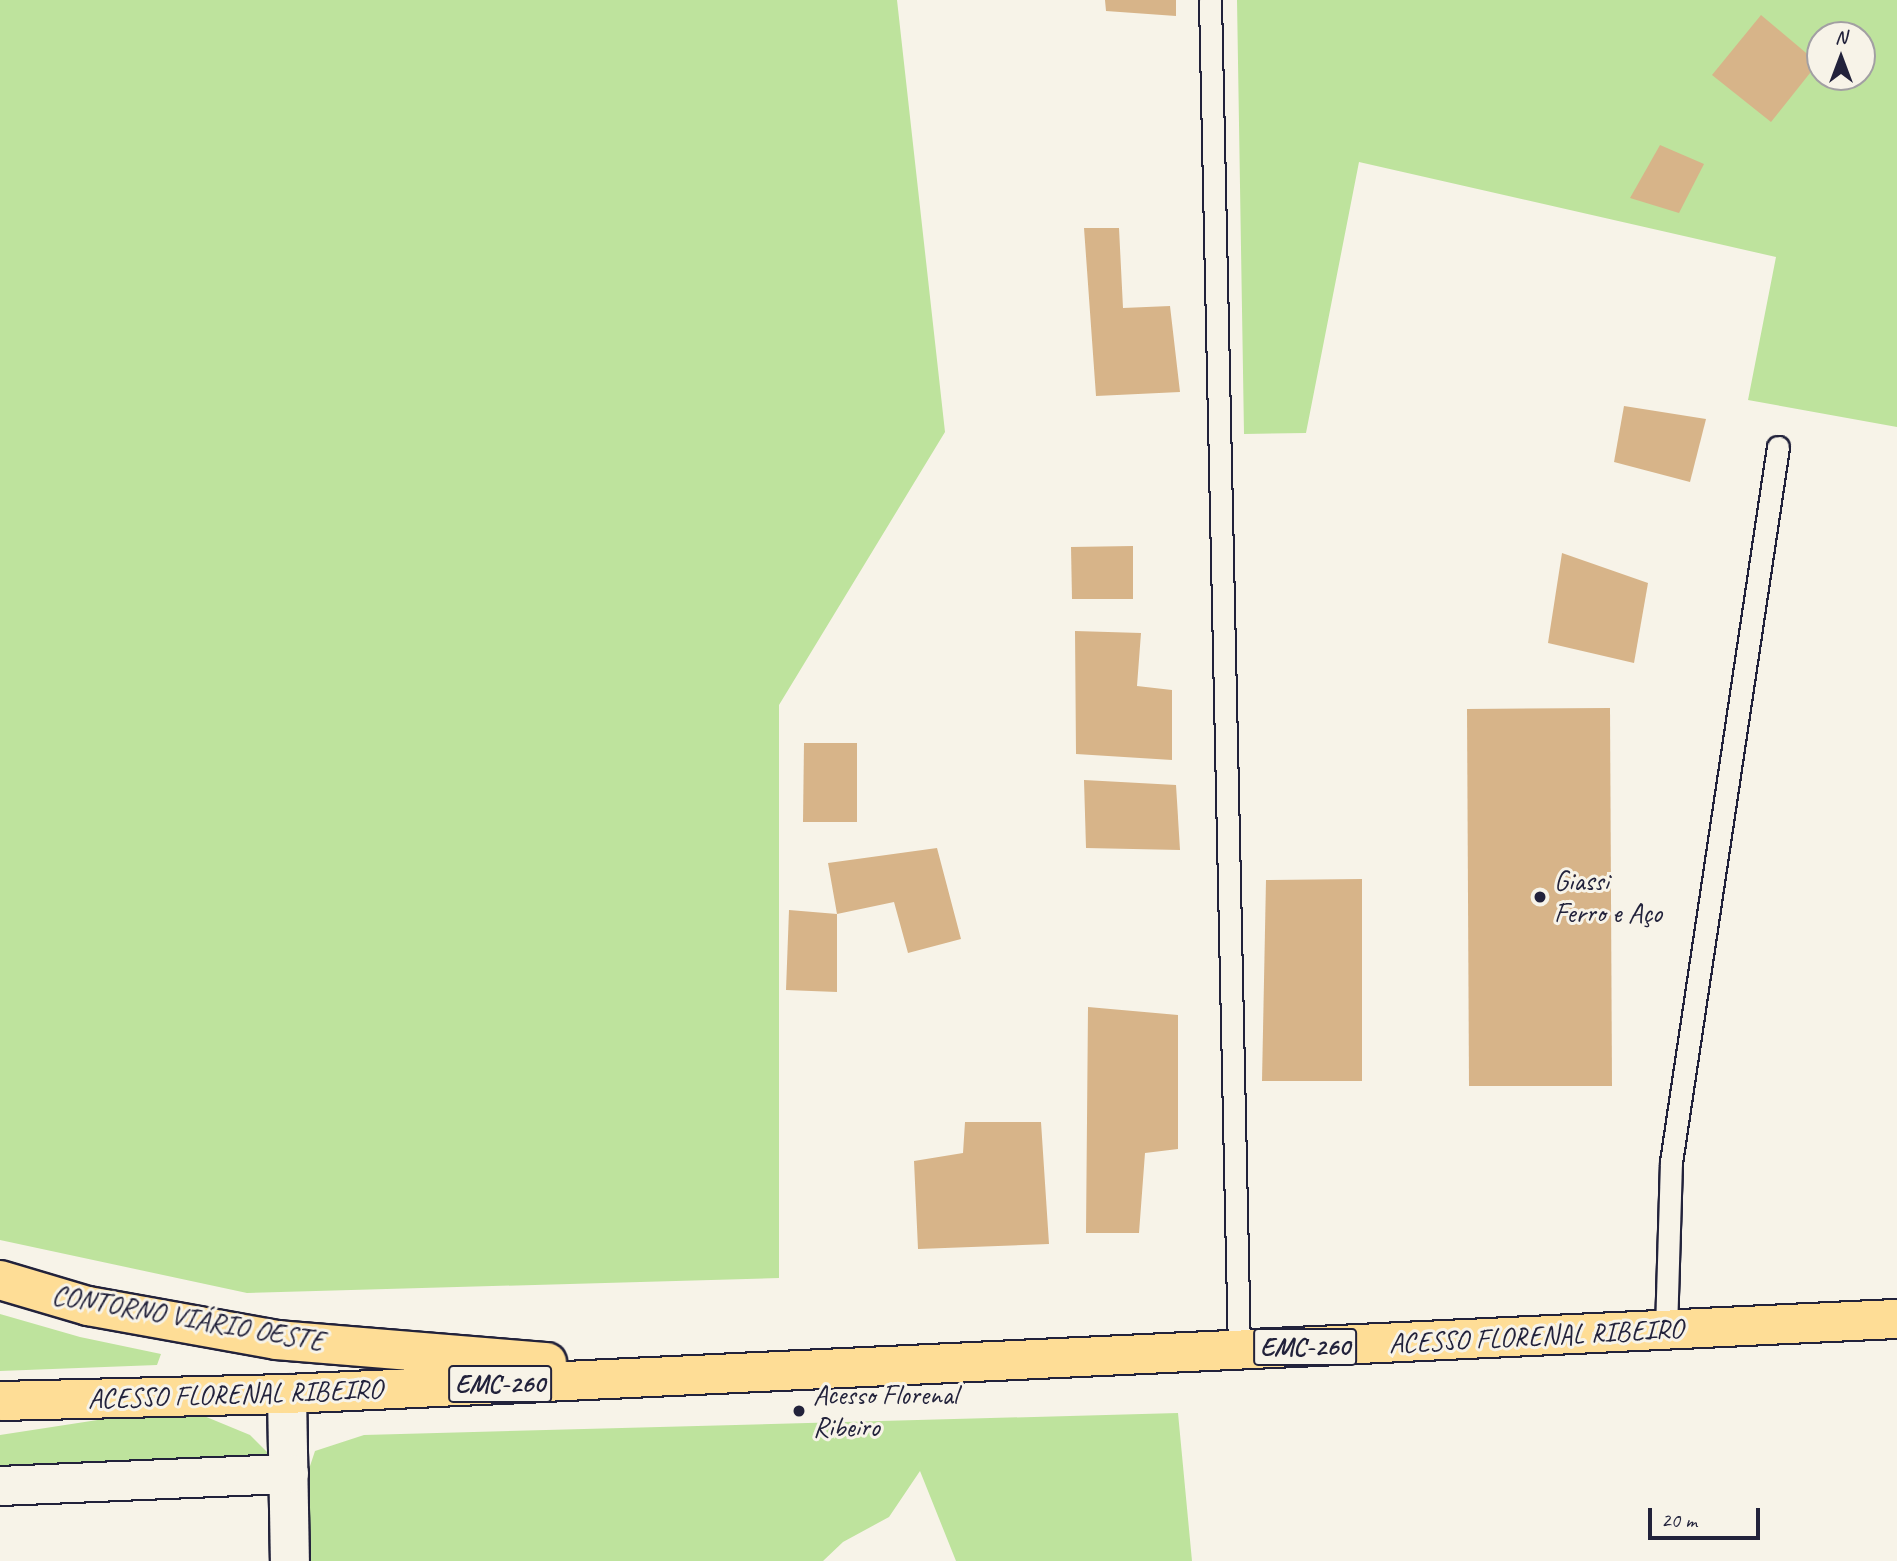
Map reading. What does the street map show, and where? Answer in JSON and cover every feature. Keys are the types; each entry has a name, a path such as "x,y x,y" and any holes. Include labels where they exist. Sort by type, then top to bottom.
{"highway":[{"name":"CONTORNO VIÁRIO OESTE","path":"0,1280 88,1306 277,1340 713,1375"},
{"name":"ACESSO FLORENAL RIBEIRO","path":"0,1401 287,1394 1897,1320"}],"street":[{"path":"287,1394 290,1561"},
{"path":"0,1486 289,1474"}],"lane":[{"path":"1210,0 1239,1350"},
{"path":"1666,1330 1671,1162 1778,447"}],"green space":[{"path":"0,0 897,0 945,432 779,705 779,1278 247,1293 0,1240"},
{"path":"1237,0 1897,0 1897,427 1748,400 1776,257 1359,162 1306,433 1244,434"},
{"path":"0,1314 80,1337 161,1354 157,1365 0,1371"},
{"path":"1178,1413 1192,1561 956,1561 920,1471 889,1517 843,1542 823,1561 308,1561 305,1481 315,1451 364,1435"},
{"path":"204,1416 250,1435 279,1464 0,1476 0,1435 117,1417"}],"building":[{"path":"1105,0 1176,0 1176,16 1106,11"},
{"path":"1761,15 1806,53 1806,78 1771,122 1712,75"},
{"path":"1660,145 1704,164 1679,213 1630,198"},
{"path":"1084,228 1119,228 1123,308 1170,306 1180,392 1096,396"},
{"path":"1624,406 1706,419 1690,482 1614,462"},
{"path":"1133,546 1133,599 1072,599 1071,547"},
{"path":"1562,553 1648,583 1634,663 1548,643"},
{"path":"1075,631 1141,633 1137,686 1172,690 1172,760 1076,754"},
{"name":"Giassi Ferro e Aço","path":"1610,708 1612,1086 1469,1086 1467,709"},
{"path":"804,743 857,743 857,822 803,822"},
{"path":"1084,780 1176,785 1180,850 1086,848"},
{"path":"937,848 961,939 908,953 894,902 837,914 828,863"},
{"path":"1362,879 1362,1081 1262,1081 1266,880"},
{"path":"789,910 837,914 837,992 786,990"},
{"path":"1088,1007 1178,1015 1178,1149 1145,1153 1139,1233 1086,1233"},
{"path":"965,1122 1041,1122 1049,1244 918,1249 914,1161 963,1153"}],"place":[{"name":"Giassi Ferro e Aço","path":"1540,897"},
{"name":"Acesso Florenal Ribeiro","path":"799,1411"}]}
